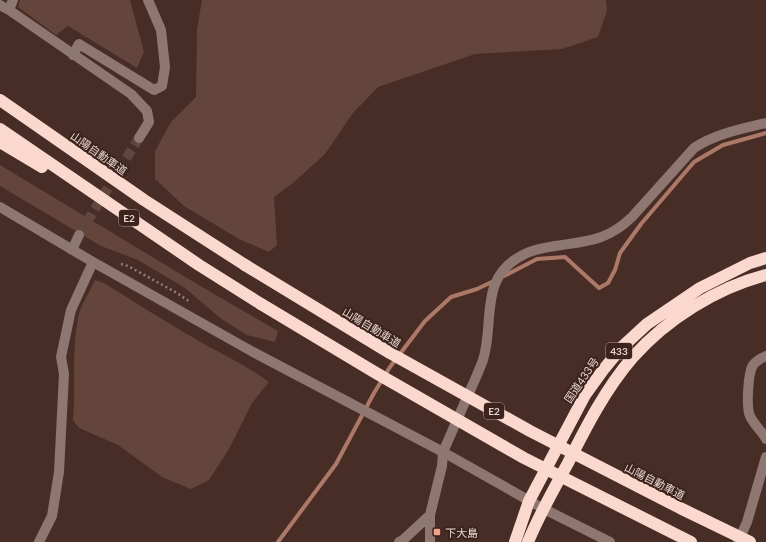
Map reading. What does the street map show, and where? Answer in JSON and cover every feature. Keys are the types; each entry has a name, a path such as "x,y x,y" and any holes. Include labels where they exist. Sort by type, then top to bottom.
{"highway":[{"name":"山陽自動車道","path":"0,98 36,125 144,200 245,265 390,353 530,431 750,542"},
{"name":"E2","path":"0,129 199,265 376,373 524,458 691,542"},
{"path":"0,142 136,222"},
{"name":"国道433号","path":"515,542 528,501 585,394 622,347 647,324 700,288 750,263 766,258"},
{"name":"433","path":"528,542 600,403 633,357 654,336 688,311 722,292 766,275"}],"street":[{"path":"13,0 5,8 131,94 147,111 149,122 139,138"},
{"path":"73,55 79,44 154,90 162,86 165,67 161,30 148,0"},
{"path":"430,542 430,516 442,466 443,452 483,360 491,296 499,276 522,255 532,251 588,241 612,233 632,217 685,156 694,148 714,137 766,123"},
{"path":"0,207 72,250 253,352 443,452 528,501 610,542"},
{"path":"72,250 79,236"},
{"path":"39,542 52,516 59,472 64,374 61,357 71,310 93,262"},
{"path":"766,356 759,359 753,365 750,373 748,404 749,415 766,439"},
{"path":"738,542 748,518 766,457"},
{"path":"399,542 430,516"}],"shaded area":[{"path":"20,0 130,0 144,52 137,68 68,26 56,35 18,7"},
{"path":"202,0 606,0 607,11 598,37 562,49 475,54 378,87 353,113 325,154 293,183 274,197 277,245 269,252 239,239 184,206 155,179 155,151 171,122 196,97 197,29"},
{"path":"0,165 278,331 275,342 247,335 220,318 185,288 138,260 101,246 0,186"},
{"path":"95,280 104,283 269,382 252,403 229,449 209,480 191,489 162,477 118,445 79,428 73,420 74,354 79,314"}],"waterway":[{"path":"504,276 537,259 565,257 599,288 608,283 615,270 620,253 641,224 694,162 723,145 766,133"},
{"path":"278,542 336,464 374,393 390,367 425,321 451,297 477,289 496,280"}],"tunnel":[{"path":"79,235 139,138"}],"place":[{"name":"下大島","path":"437,532"}]}
